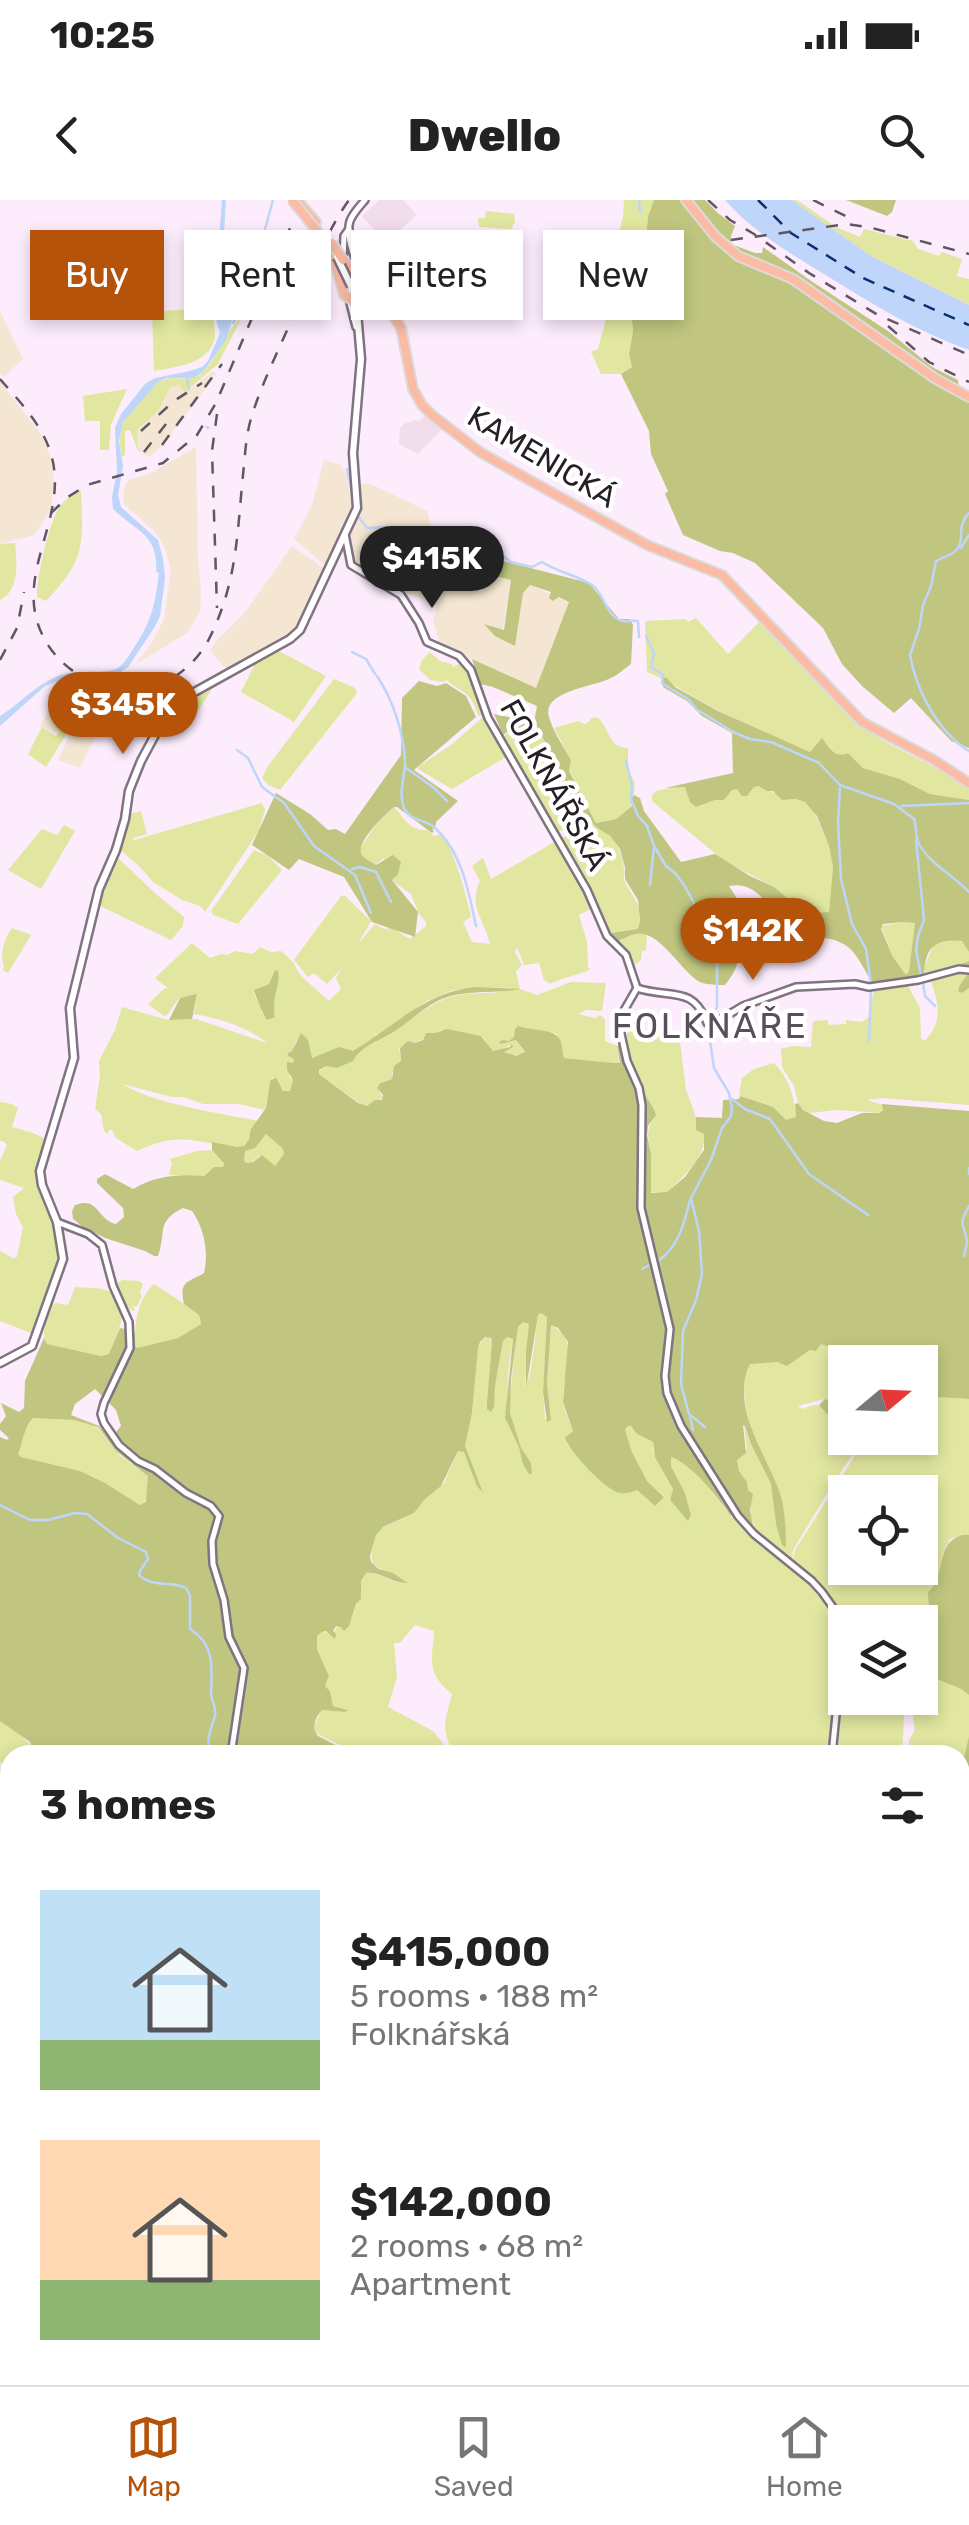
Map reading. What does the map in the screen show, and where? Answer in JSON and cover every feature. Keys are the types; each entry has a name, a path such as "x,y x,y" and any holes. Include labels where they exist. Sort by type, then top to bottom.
{"main road":[{"path":"294,200 317,230"},
{"path":"294,200 343,260 351,276"},
{"path":"686,200 715,236 738,256 792,279 936,379 969,397"},
{"path":"331,248 351,278"},
{"path":"331,248 340,288 351,299"},
{"path":"358,320 361,359"},
{"path":"0,1364 28,1350 36,1337 63,1259 57,1222 40,1172 74,1058 70,1008 98,889 116,850 129,791 165,713 179,699 300,630 357,508 353,454 362,320"},
{"name":"KAMENICKÁ","path":"396,320 404,336 413,389 432,415 487,456 633,537 719,573 866,725 969,782"}],"street":[{"path":"360,339 343,276 343,242 352,217 365,200"},
{"name":"KAMENICKÁ","path":"349,229 351,237"},
{"name":"FOLKNÁŘSKÁ","path":"345,534 354,568 400,595 416,616 426,642 457,655 469,667 488,718 588,890 607,936 626,954 638,988"},
{"path":"833,1745 840,1636 836,1613 822,1592 738,1516 681,1426 668,1393 665,1376 670,1329 641,1208 642,1105 621,1034 622,1014 638,988 678,993 696,1002 711,1024 743,1006 796,987 869,987 969,970"},
{"path":"57,1222 88,1234 102,1245 131,1330 130,1348 104,1402 104,1424 119,1445 138,1461 211,1506 218,1516 212,1541 214,1564 226,1626 244,1668 233,1745"}],"shaded area":[{"path":"379,200 403,200 417,215 400,230 375,230 362,216"},
{"path":"0,311 23,359 3,377 0,373"},
{"path":"213,371 216,374 162,446 149,457 138,451 137,430 159,410 170,386 179,385 186,392"},
{"path":"0,382 41,434 51,458 54,483 51,510 34,535 0,544"},
{"path":"426,414 443,428 418,454 399,444 400,428 415,420 419,422"},
{"path":"196,447 200,612 187,633 136,664 164,619 171,569 156,533 123,503 124,488 128,480 149,474"},
{"path":"324,460 340,464 346,473 352,509 325,565 294,539 312,505"},
{"path":"360,484 371,484 427,511 438,552 459,565 454,579 474,573 486,579 488,574 511,580 503,630 487,625 514,646 523,593 530,585 569,602 536,689 441,647 433,621 437,605 355,566 351,560 351,535 360,504"},
{"path":"292,546 325,569 306,613 294,633 227,670 210,650 246,611"},
{"path":"82,686 100,693 107,712 80,768 58,760 71,732 60,727 56,733 40,726 53,703 47,695"}],"green space":[{"path":"624,200 654,200 647,230 619,230"},
{"path":"654,200 683,200 716,241 734,256 793,281 969,399 969,748 951,741 911,698 894,713 862,686 842,664 823,628 755,563 683,535 651,454 649,431 621,374 632,367 632,320 684,320 684,230 647,230"},
{"path":"689,200 705,200 735,226 731,244 755,253 762,253 763,247 888,331 932,367 958,380 959,389 936,377 831,301 727,246"},
{"path":"792,200 860,237 864,229 913,241 918,249 939,256 942,252 962,259 957,276 969,279 969,305 871,256"},
{"path":"846,200 896,200 887,216"},
{"path":"486,211 514,214 512,229 479,227 478,218 485,218"},
{"path":"184,309 184,320 213,320 214,341 197,360 154,371 152,320 164,320 164,311"},
{"path":"240,320 218,364 185,392 179,385 170,387 159,410 137,430 138,451 130,430 125,431 122,457 122,426 139,400 163,380 201,374"},
{"path":"606,320 632,320 632,367 621,374 601,374 591,352 598,349"},
{"path":"127,389 111,424 109,450 100,450 100,421 85,421 83,396"},
{"path":"81,491 79,551 69,574 46,601 37,597 37,588 48,535 61,505"},
{"path":"15,543 14,583 0,600 0,544"},
{"path":"476,554 589,583 619,619 630,619 633,625 631,664 611,678 561,696 549,708 553,728 571,760 569,771 596,823 616,819 633,805 634,795 640,798 644,811 681,862 715,854 774,887 798,907 812,913 829,912 833,867 829,846 817,816 805,802 782,800 773,791 759,786 747,796 732,790 724,800 696,807 685,787 665,788 733,773 732,733 663,687 661,677 718,711 810,752 822,738 832,751 848,753 863,768 900,779 930,794 969,800 969,952 962,941 938,944 926,958 924,976 969,961 969,988 958,991 967,975 965,971 876,988 848,947 816,937 807,914 792,908 780,916 757,893 737,885 729,886 753,924 738,926 731,933 737,960 725,985 700,982 661,944 644,934 620,940 619,945 610,933 638,929 640,920 638,900 625,879 620,849 610,836 587,821 537,727 512,729 503,735 494,714 535,717 537,706 480,684 472,659 536,688 569,602 559,597 553,601 549,598 551,592 530,585 523,593 515,646 495,636 484,624 504,630 511,580 488,574 487,579 474,573 453,579 459,565 471,567","holes":["915,923 909,971 906,975 881,929 883,924"]},
{"path":"696,618 728,654 761,620 857,722 887,743 953,777 969,789 969,800 930,794 900,779 863,768 848,753 834,753 824,741 810,752 647,672 645,621 688,622"},
{"path":"277,650 326,676 294,722 241,692 254,666 251,664"},
{"path":"430,652 453,667 461,663 466,668 482,715 478,716 466,693 447,680 430,680 419,669"},
{"path":"334,679 355,688 357,693 280,790 268,785 262,778 268,766"},
{"path":"419,681 437,686 446,683 466,696 476,717 414,770 458,801 436,822 434,831 394,807 362,844 362,855 376,865 393,855 401,862 392,880 418,912 415,937 372,922 344,877 299,859 289,870 252,845 276,793 328,830 345,834 401,755 402,698"},
{"path":"215,684 191,722 183,724 171,717 170,712 177,704"},
{"path":"597,717 616,745 628,748 628,770 635,783 633,804 616,819 596,823 569,770 571,760 554,728 578,721 585,724"},
{"path":"482,718 506,757 452,789 418,769 451,745"},
{"path":"42,727 56,736 60,728 67,733 46,767 28,754"},
{"path":"537,727 583,809 587,824 556,832 503,737 512,729"},
{"path":"681,786 688,789 690,802 697,807 724,800 737,789 748,795 760,786 788,800 805,802 814,811 833,867 829,912 809,913 815,926 817,950 795,957 791,954 776,917 791,908 800,908 774,887 723,860 652,801 656,791"},
{"path":"262,803 265,810 258,832 205,912 153,882 119,849 129,814 141,811 147,834 134,840"},
{"path":"394,807 411,826 444,836 471,917 463,922 472,942 490,944 476,906 480,881 472,866 483,858 491,879 556,841 592,908 579,915 591,969 550,984 544,980 539,963 524,965 517,947 515,952 522,965 516,971 520,989 537,995 571,982 606,983 602,1011 578,1014 595,1018 600,1015 605,1019 605,1041 617,1046 619,1064 564,1058 555,1033 533,1031 515,1039 525,1053 513,1057 503,1051 512,1044 492,1051 483,1037 441,1030 426,1033 414,1043 408,1041 399,1049 401,1061 392,1079 381,1082 377,1088 383,1098 369,1106 319,1074 326,1066 337,1068 352,1061 364,1049 439,1002 458,995 512,988 477,987 451,991 427,1001 378,1035 374,1033 375,1038 353,1051 311,1058 297,1039 287,1053 294,1059 290,1091 283,1091 274,1077 265,1110 239,1104 203,1104 122,1084 169,1102 258,1121 242,1147 179,1140 137,1151 116,1138 112,1130 108,1134 104,1131 101,1114 95,1109 99,1061 122,1007 168,1020 196,1019 267,1043 232,1024 194,1014 197,995 179,998 164,1016 148,1004 165,988 169,989 155,978 192,943 210,958 235,951 253,954 260,947 281,951 329,1001 341,989 336,978 341,969 327,984 314,973 308,977 294,960 341,896 371,921 358,944 375,924 392,928 410,939 426,926 411,894 393,881 384,858 375,865 359,850","holes":["273,974 274,1006 275,1017 262,1013 254,993 269,984"]},
{"path":"64,825 75,831 41,889 8,870 42,829 57,835"},
{"path":"593,826 611,837 618,848 625,881 639,910 638,929 609,933 563,842 562,837"},
{"path":"254,850 268,856 282,870 238,924 213,915 211,911"},
{"path":"118,858 184,917 183,926 171,940 98,905"},
{"path":"915,923 906,975 893,957 881,926"},
{"path":"12,928 31,935 8,973 3,970 2,952"},
{"path":"645,933 646,950 635,965 619,941"},
{"path":"957,940 969,952 969,961 924,976 934,944"},
{"path":"275,970 279,976 275,1017 267,1020 254,990 269,984"},
{"path":"956,971 968,975 960,985 962,993 969,988 969,1105 882,1098 867,1100 883,1105 880,1113 803,1110 782,1067 781,1049 811,1047 813,1021 827,1020 829,1025 846,1024 846,1020 862,1022 868,1018 874,989 900,984 908,986 920,1008 924,1041 934,1028 938,1013 931,982"},
{"path":"477,987 520,989 442,999 364,1048 353,1061 337,1068 326,1066 319,1074 367,1106 382,1100 377,1088 392,1079 394,1066 401,1061 400,1048 408,1041 423,1040 426,1033 447,1029 481,1036 493,1051 512,1043 513,1047 504,1052 516,1056 525,1052 516,1040 499,1042 514,1037 518,1026 557,1036 564,1058 613,1063 620,1063 617,1046 621,1045 641,1105 639,1208 668,1329 664,1376 673,1413 711,1473 731,1516 696,1474 671,1457 691,1515 688,1521 670,1500 673,1489 655,1457 653,1442 631,1426 625,1430 632,1452 647,1481 664,1497 655,1506 637,1490 614,1491 589,1470 565,1438 573,1431 563,1402 568,1342 551,1325 547,1383 551,1420 547,1422 543,1392 547,1317 541,1313 526,1389 529,1324 523,1322 518,1327 511,1378 510,1413 521,1448 531,1463 529,1474 505,1418 513,1339 507,1337 503,1341 491,1412 487,1402 492,1342 485,1337 478,1349 465,1446 483,1493 464,1452 458,1451 441,1486 414,1513 383,1527 376,1535 371,1562 408,1583 366,1573 361,1581 361,1599 349,1626 344,1631 336,1626 335,1639 326,1631 317,1636 317,1649 329,1676 325,1686 333,1706 348,1710 322,1710 316,1720 318,1736 336,1745 234,1745 245,1668 231,1637 215,1564 213,1551 220,1516 212,1505 120,1444 116,1432 121,1426 110,1404 132,1332 137,1348 178,1338 201,1324 199,1315 184,1304 183,1291 186,1284 204,1273 206,1249 202,1233 192,1211 183,1208 165,1223 158,1256 154,1256 83,1227 73,1219 72,1211 75,1205 89,1203 116,1224 124,1217 123,1208 97,1183 105,1174 133,1189 167,1177 204,1176 214,1167 223,1167 212,1150 212,1142 244,1146 266,1108 270,1081 276,1077 283,1091 290,1091 293,1080 287,1062 293,1063 294,1059 287,1055 301,1033 308,1040 312,1058 339,1047 353,1051 442,995","holes":["266,1134 284,1154 275,1166 262,1155 253,1162 244,1160 245,1151 255,1148"]},
{"path":"197,994 192,1019 169,1020 180,998"},
{"path":"629,1031 679,1034 696,1130 704,1134 697,1159 667,1193 649,1192 648,1133 653,1120 624,1039"},
{"path":"774,1063 790,1088 794,1119 786,1120 739,1095 742,1078 754,1069"},
{"path":"640,1085 656,1115 647,1135 651,1193 667,1192 685,1177 704,1150 704,1134 696,1130 696,1117 722,1118 723,1100 740,1096 773,1107 786,1120 796,1117 798,1103 824,1121 837,1123 862,1113 880,1113 882,1104 969,1111 969,1399 938,1397 938,1345 821,1344 816,1351 810,1350 787,1366 777,1362 750,1364 744,1398 754,1434 782,1500 786,1547 776,1524 771,1484 743,1425 746,1453 737,1460 753,1494 750,1510 754,1531 729,1501 683,1425 669,1392 671,1328 643,1207"},
{"path":"0,1102 18,1108 12,1127 46,1139 36,1167 37,1184 59,1255 31,1333 0,1321 0,1251 17,1257 23,1227 13,1197 24,1188 0,1180 0,1161 7,1145 0,1141"},
{"path":"266,1134 283,1149 284,1155 276,1167 259,1156 246,1163 245,1151 256,1146"},
{"path":"212,1150 223,1167 214,1167 203,1176 170,1175 170,1159"},
{"path":"123,1280 143,1284 142,1296 133,1311 125,1306 114,1284"},
{"path":"154,1284 192,1309 201,1324 178,1338 137,1348 138,1313"},
{"path":"75,1287 109,1291 121,1304 119,1330 109,1354 101,1356 47,1344 44,1329 50,1306 68,1305"},
{"path":"541,1313 547,1317 545,1419 551,1420 547,1382 551,1325 566,1340 568,1348 563,1400 573,1431 566,1443 601,1481 619,1493 637,1490 655,1506 664,1496 647,1481 632,1452 625,1430 631,1426 653,1442 653,1452 673,1489 670,1500 688,1520 691,1515 671,1457 696,1474 740,1526 806,1578 827,1601 832,1745 450,1745 445,1725 452,1694 438,1680 432,1666 434,1631 415,1625 400,1643 394,1643 397,1677 388,1707 433,1731 445,1745 339,1745 316,1733 314,1726 322,1710 346,1709 333,1706 325,1686 329,1676 317,1648 317,1636 322,1632 333,1633 338,1626 344,1631 361,1599 361,1581 366,1573 407,1582 372,1560 378,1530 414,1513 444,1483 458,1451 464,1452 482,1494 465,1446 482,1340 488,1336 492,1342 487,1402 493,1410 503,1341 507,1337 513,1339 507,1423 519,1443 509,1406 517,1331 524,1322 529,1324 525,1388"},
{"path":"120,1328 129,1330 121,1365 103,1397 95,1389 75,1404 71,1415 99,1426 118,1446 210,1507 217,1516 211,1541 225,1626 243,1668 231,1745 31,1745 0,1721 0,1437 9,1438 0,1430 6,1416 1,1403 19,1412 24,1408 25,1381 44,1338 47,1344 101,1356 109,1354","holes":["33,1418 74,1420 98,1427 116,1451 148,1476 146,1502 140,1505 80,1471 18,1454"]},
{"path":"821,1344 828,1347 828,1400 797,1406 820,1406 828,1415 828,1455 853,1455 839,1475 828,1475 828,1492 793,1550 792,1563 754,1526 753,1494 739,1471 737,1460 747,1450 744,1425 771,1484 776,1524 786,1546 781,1499 748,1415 745,1381 750,1364 788,1365 810,1350 817,1350"},
{"path":"938,1397 969,1399 969,1535 950,1539 938,1580 938,1475 842,1475 854,1455 938,1455"},
{"path":"828,1400 828,1415 819,1405"},
{"path":"33,1418 74,1420 96,1426 119,1455 149,1476 144,1504 80,1471 21,1457 18,1454"},
{"path":"828,1497 828,1585 937,1585 929,1591 928,1605 832,1605 796,1565 795,1550"},
{"path":"969,1535 969,1695 938,1679 938,1605 929,1605 928,1592 938,1585 944,1553 953,1539"},
{"path":"938,1679 969,1695 967,1745 909,1745 915,1730 913,1715 938,1715"},
{"path":"840,1715 904,1715 903,1745 836,1745"},
{"path":"0,1721 30,1745 0,1745"}],"water":[{"path":"222,200 226,200 224,230 220,230"},
{"path":"725,200 792,200 871,256 969,305 969,350 913,326 841,285 771,241"},
{"path":"216,320 232,320 226,340 203,372 194,378 158,382 123,422 119,441 123,466 118,495 121,507 158,540 163,559 165,578 160,616 154,628 128,667 119,673 67,677 45,686 0,726 0,716 50,680 65,674 118,668 147,624 159,573 150,542 113,509 117,472 115,428 145,384 202,367 220,333"}],"waterway":[{"path":"233,323 244,306 273,200"},
{"path":"639,200 640,212"},
{"path":"187,376 189,389"},
{"path":"347,469 355,508"},
{"path":"969,513 962,524 957,549 936,561 910,655 930,709 948,733 969,751"},
{"path":"357,515 367,528 387,527 419,538"},
{"path":"961,548 969,535"},
{"path":"423,539 464,555 481,557 494,552 511,562 532,567 542,562 581,579 596,589 617,619 638,621 639,637"},
{"path":"646,636 654,653 651,667 663,675 662,683 671,689"},
{"path":"352,652 366,659 375,674"},
{"path":"377,676 400,729 405,763 404,808 410,816 435,828 452,849 463,874 476,926"},
{"path":"673,690 733,732 771,742 819,763 840,785 894,804 914,819 924,851 969,892"},
{"path":"237,750 248,758 262,787 284,803 314,846 355,875 371,913"},
{"path":"626,761 631,799 638,816 712,935 717,959 717,1007 710,1021"},
{"path":"406,768 447,801"},
{"path":"840,788 841,879 852,924 866,949 871,985"},
{"path":"901,806 969,803"},
{"path":"916,840 924,920 916,950 921,976"},
{"path":"650,885 654,847"},
{"path":"352,869 376,872 391,902"},
{"path":"923,983 925,996 935,1006"},
{"path":"869,1041 871,989"},
{"path":"705,1427 689,1414 681,1384 683,1331 702,1274 699,1231 691,1198 732,1108 729,1093 714,1068 708,1027"},
{"path":"732,1099 770,1119 809,1174 868,1215"},
{"path":"969,1168 969,1174"},
{"path":"658,1261 676,1241 690,1200"},
{"path":"964,1256 967,1241 962,1221 969,1206"},
{"path":"642,1269 653,1263"},
{"path":"690,1417 693,1430"},
{"path":"0,1505 30,1520 87,1514 118,1538 146,1552 148,1559 139,1575 144,1579 187,1589 190,1629 204,1642 210,1658 215,1713 209,1745"}],"ferry route":[{"path":"758,200 791,233 863,278 969,325"}],"railway":[{"path":"0,379 36,423 51,454 53,503 34,597 37,621 48,645 64,664 96,683 120,689 144,688 168,680 196,658 219,617 234,558 252,415 318,257 349,200"},
{"path":"708,200 730,220 878,315 969,355"},
{"path":"813,200 854,220"},
{"path":"51,513 87,485 163,463 197,435 216,403 293,221"},
{"path":"731,240 847,224 969,254"},
{"path":"888,326 929,362 969,382"},
{"path":"162,445 222,364"},
{"path":"141,431 174,401 202,383"},
{"path":"217,414 212,451 217,608"},
{"path":"144,452 166,424"},
{"path":"0,660 17,628 24,592"}],"district":[{"name":"FOLKNÁŘE","path":"710,1026"}]}
